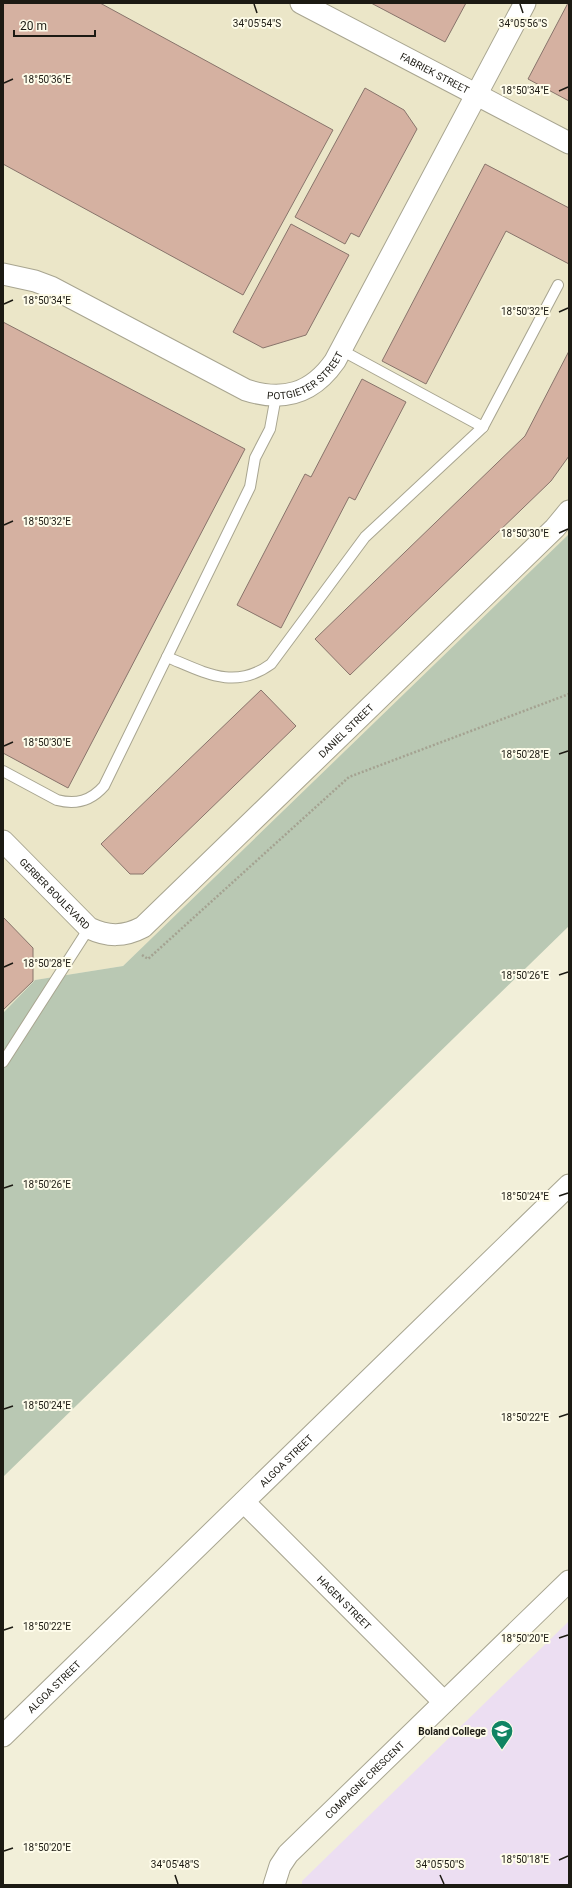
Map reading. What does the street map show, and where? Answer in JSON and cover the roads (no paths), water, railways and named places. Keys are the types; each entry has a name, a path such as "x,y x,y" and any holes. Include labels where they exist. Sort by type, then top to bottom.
{"street":[{"name":"FABRIEK STREET","path":"301,3 569,143"},
{"name":"POTGIETER STREET","path":"3,274 35,281 52,288 246,390 260,395 276,396 296,393 315,383 326,373 341,350 525,3"},
{"name":"DANIEL STREET","path":"113,936 134,932 151,920 569,512"},
{"name":"GERBER BOULEVARD","path":"3,841 89,928 100,933 113,936"},
{"name":"ALGOA STREET","path":"3,1736 569,1185"},
{"name":"HAGEN STREET","path":"244,1502 444,1702"},
{"name":"COMPAGNE CRESCENT","path":"274,1885 280,1866 288,1854 569,1581"}],"lane":[{"path":"167,657 225,678 240,678 262,670 271,664 365,537 483,427 558,285"},
{"path":"341,350 483,427"},
{"path":"3,771 57,800 66,802 86,800 96,794 104,786 250,487 255,458 270,429 276,396"},
{"path":"3,1062 89,928"}],"place":[{"name":"Boland College","path":"502,1750"}]}
